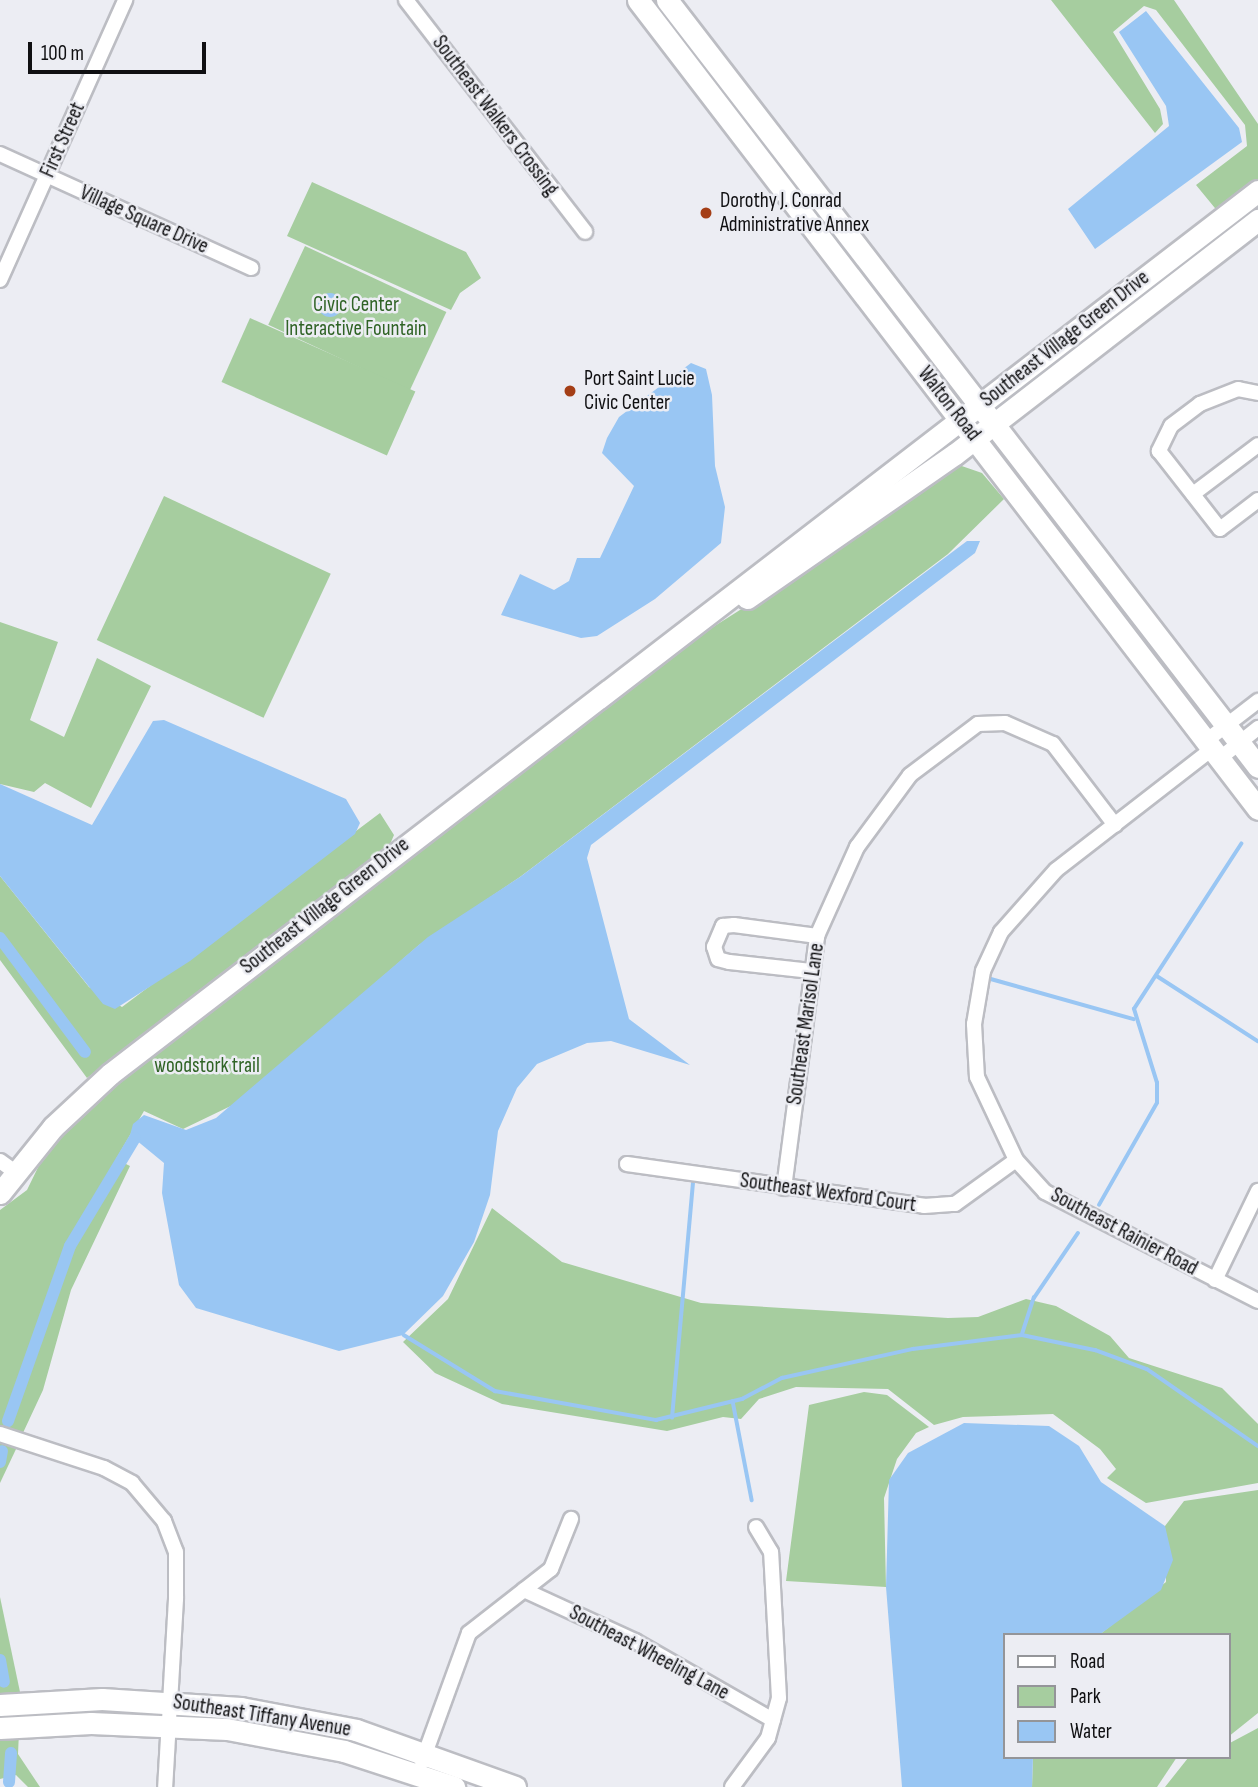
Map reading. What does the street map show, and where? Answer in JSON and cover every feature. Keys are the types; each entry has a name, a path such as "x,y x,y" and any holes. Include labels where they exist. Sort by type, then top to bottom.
{"street":[{"name":"First Street","path":"0,280 125,0"},
{"name":"Southeast Walkers Crossing","path":"406,0 585,232"},
{"name":"Walton Road","path":"638,0 1258,809"},
{"name":"Walton Road","path":"667,0 1258,767"},
{"path":"652,18 677,33 720,85 747,102"},
{"path":"723,112 746,123 820,199"},
{"name":"Village Square Drive","path":"0,154 251,268"},
{"name":"Southeast Village Green Drive","path":"4,1180 110,1074 1258,191"},
{"name":"Southeast Village Green Drive","path":"673,643 780,578 975,438 1258,220"},
{"path":"1258,393 1238,389 1200,404 1171,426 1159,451 1220,529 1258,500"},
{"path":"1193,495 1258,445"},
{"path":"1212,750 1226,726 1258,701"},
{"name":"Southeast Marisol Lane","path":"784,1188 817,936 857,847 883,807 944,744 978,724 1005,723 1053,744 1115,825"},
{"path":"1212,750 1239,743 1258,728"},
{"name":"Southeast Rainier Road","path":"1212,750 1115,825 1025,900 983,971 974,1024 977,1077 1016,1160 1045,1192 1092,1221 1258,1301"},
{"path":"811,971 729,962 718,959 714,947 723,926 734,925 817,936"},
{"name":"Southeast Wexford Court","path":"627,1164 784,1188 956,1204 1016,1160"},
{"path":"1215,1280 1258,1191"},
{"path":"0,1434 104,1468 132,1483 164,1521 176,1552 164,1787"},
{"path":"418,1773 468,1633 551,1569 571,1518"},
{"path":"732,1787 773,1720 779,1698 771,1552 756,1527"},
{"name":"Southeast Wheeling Lane","path":"524,1590 635,1642 773,1720"},
{"name":"Southeast Tiffany Avenue","path":"0,1704 170,1700 356,1730 426,1752 514,1787"},
{"name":"Southeast Tiffany Avenue","path":"0,1728 168,1723 344,1751 418,1773 454,1787"}],"green space":[{"path":"1051,0 1174,0 1258,124 1258,183 1219,213 1196,185 1247,146 1245,125 1156,10 1144,6 1113,32 1160,109 1163,124 1155,133"},
{"path":"312,182 466,252 481,278 460,293 451,310 287,236"},
{"name":"Civic Center Interactive Fountain","path":"305,246 446,312 410,391 268,325"},
{"path":"250,318 415,392 387,456 222,382"},
{"name":"woodstork trail","path":"953,463 982,473 1004,499 948,554 520,877 419,945 237,1103 183,1129 144,1111 116,1159 130,1166 71,1290 43,1390 22,1435 0,1427 0,1210 27,1190 46,1151 100,1092 650,667 781,584"},
{"path":"164,496 331,574 264,718 97,640"},
{"path":"0,622 58,642 30,720 64,737 97,658 151,686 91,808 45,783 34,792 0,784"},
{"path":"380,813 394,835 388,849 87,1078 0,960 0,876 89,987 122,1007"},
{"path":"492,1208 562,1262 701,1303 948,1318 978,1317 1026,1299 1056,1306 1110,1336 1129,1358 1222,1388 1258,1424 1258,1483 1146,1503 1107,1478 1116,1469 1100,1449 1053,1414 963,1417 934,1425 888,1389 796,1387 759,1399 741,1419 723,1417 667,1431 502,1404 435,1373 403,1342 448,1299"},
{"path":"864,1392 887,1395 929,1427 916,1433 897,1459 884,1498 886,1587 786,1581 809,1405"},
{"path":"0,1441 17,1447 0,1483"},
{"path":"1258,1490 1258,1713 1230,1735 1230,1633 1102,1633 1166,1582 1165,1526 1184,1501"},
{"path":"0,1597 20,1692 0,1698"},
{"path":"1258,1728 1258,1787 1165,1787 1187,1759 1230,1759 1230,1743"},
{"path":"19,1732 18,1754 40,1787 28,1787 16,1775 0,1779 0,1735"},
{"path":"1033,1759 1176,1759 1157,1787 1032,1787"}],"water":[{"path":"1146,11 1239,128 1242,142 1095,249 1068,209 1169,126 1166,106 1119,32"},
{"path":"325,293 335,293 342,300 342,310 335,317 325,317 318,310 318,300"},
{"path":"691,363 706,369 712,395 715,466 725,507 721,543 655,599 597,636 581,638 501,615 520,574 554,590 569,581 577,558 600,558 634,486 602,453 607,438 619,417"},
{"path":"967,541 980,541 975,553 591,845 587,858 629,1019 690,1065 611,1041 587,1043 537,1064 517,1088 498,1131 490,1195 474,1242 443,1296 403,1335 339,1351 196,1308 179,1285 162,1193 164,1163 130,1135 133,1124 144,1115 186,1130 216,1118 428,937 520,877"},
{"path":"164,720 346,799 360,823 355,834 190,961 115,1009 103,1004 0,876 0,784 92,825 153,721"},
{"path":"964,1423 1049,1426 1079,1446 1101,1482 1165,1526 1173,1560 1161,1590 1102,1633 1002,1633 1002,1759 1033,1759 1032,1787 902,1787 886,1587 889,1480 908,1453"}],"waterway":[{"path":"1099,1205 1157,1103 1157,1083 1134,1009 1241,844"},
{"path":"0,938 85,1052"},
{"path":"1157,976 1258,1041"},
{"path":"991,979 1133,1019"},
{"path":"8,1421 70,1246 135,1138"},
{"path":"672,1418 693,1184"},
{"path":"1022,1334 1034,1298 1078,1233"},
{"path":"404,1335 495,1391 656,1420 742,1399 782,1378 913,1349 1022,1335 1095,1350 1147,1369 1258,1446"},
{"path":"733,1401 752,1500"},
{"path":"0,1462 2,1451"},
{"path":"0,1660 4,1682"},
{"path":"9,1782 11,1753"}],"place":[{"name":"Dorothy J. Conrad Administrative Annex","path":"706,213"},
{"name":"Port Saint Lucie Civic Center","path":"570,391"}]}
